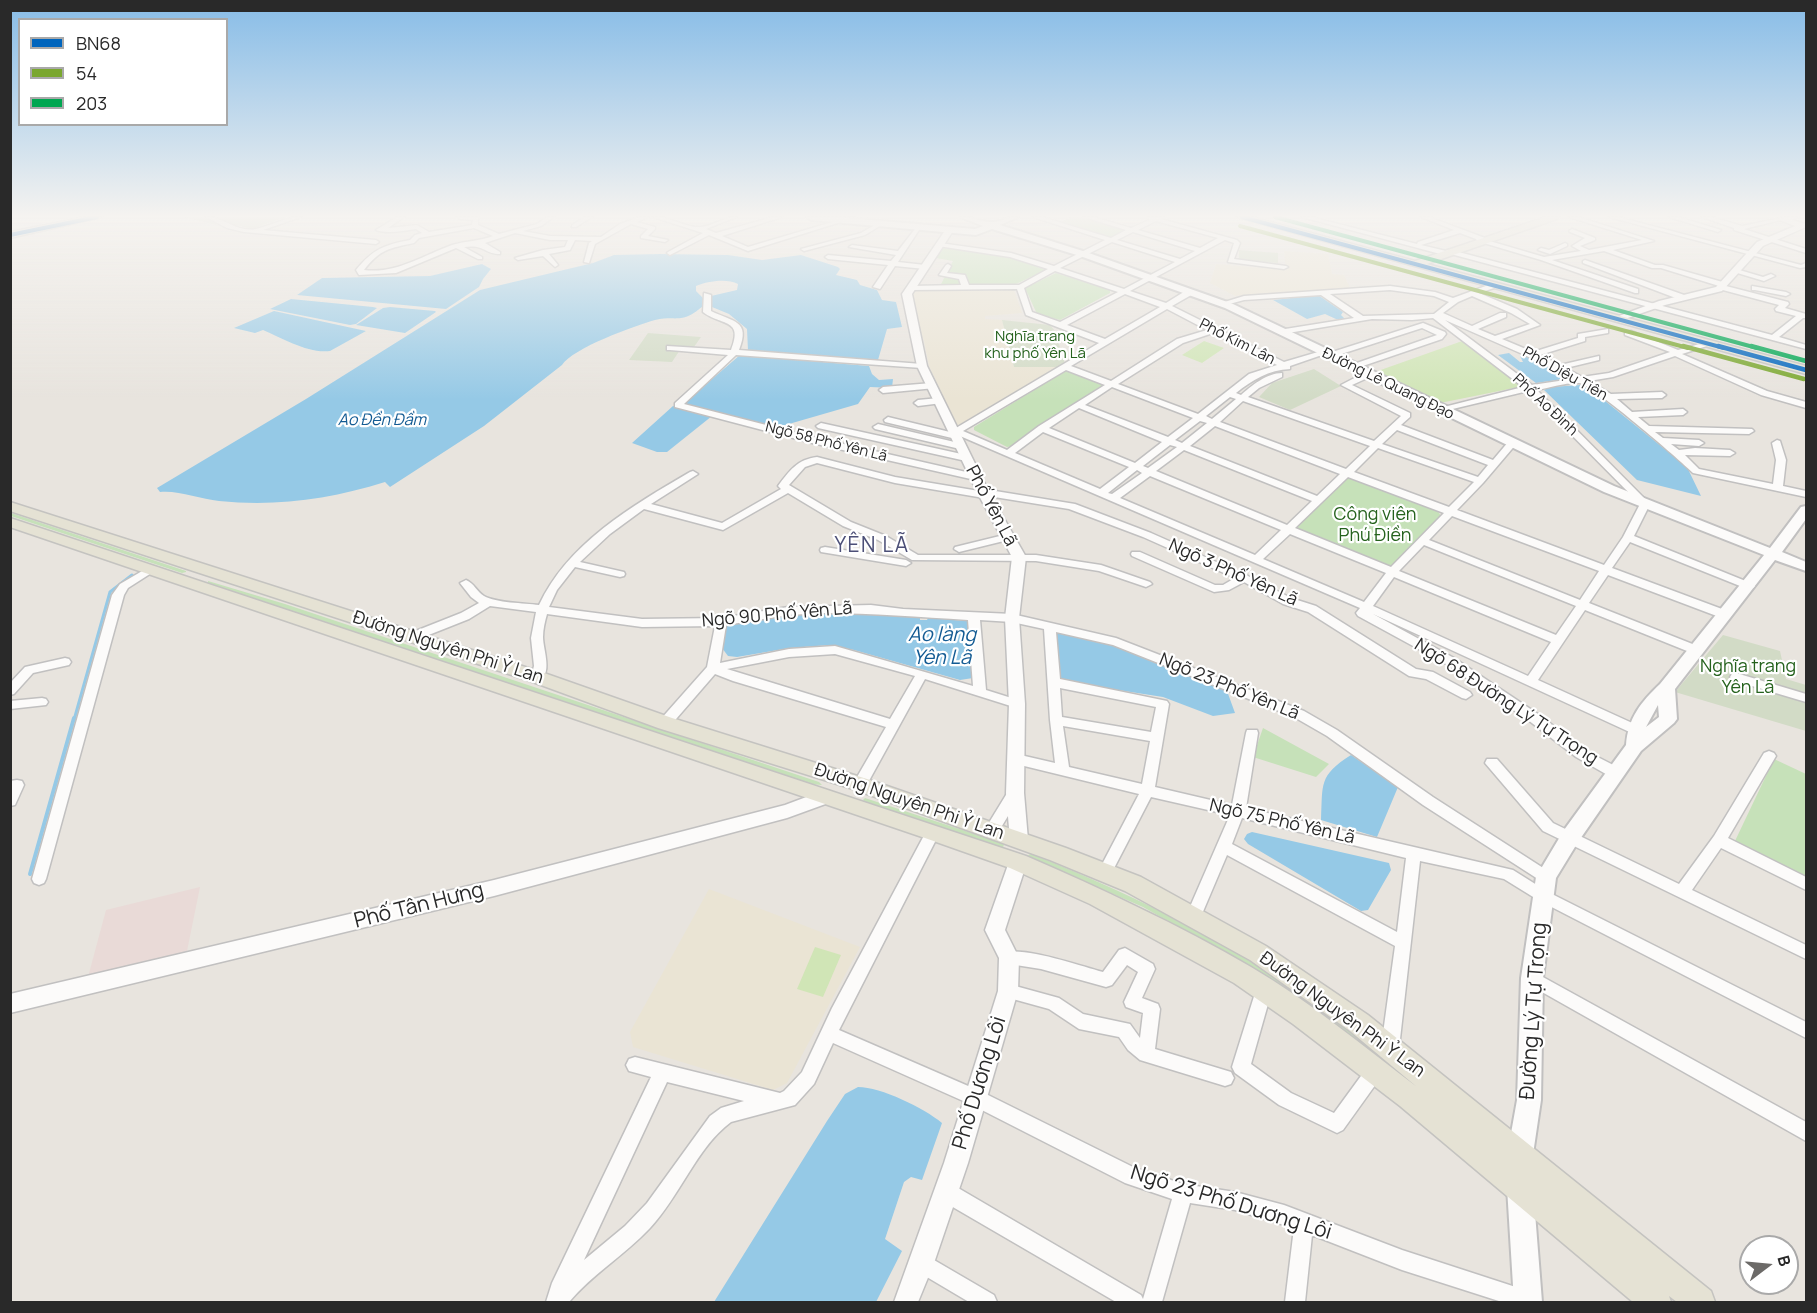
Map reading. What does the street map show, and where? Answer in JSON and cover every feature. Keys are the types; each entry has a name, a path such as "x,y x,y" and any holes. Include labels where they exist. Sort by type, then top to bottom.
{"main road":[{"name":"Đường Lê Quang Đạo","path":"1151,278 1222,304 1645,504 1806,567"},
{"path":"1469,278 1806,370"},
{"name":"Đường Nguyên Phi Ỷ Lan","path":"10,506 537,677 665,723 860,784 992,830 1019,851 1243,975 1375,1071 1656,1302"},
{"name":"Đường Lý Tự Trọng","path":"1529,1302 1519,1154 1529,1100 1532,978 1545,886 1571,836 1616,773 1635,738 1668,719 1666,688 1749,586 1806,510"},
{"name":"Đường Nguyên Phi Ỷ Lan","path":"10,522 933,832 1106,872 1194,916 1287,972 1390,1048 1700,1302"},
{"path":"190,583 210,570"},
{"path":"825,797 860,784"}],"street":[{"path":"877,287 883,278"},
{"path":"911,288 917,278"},
{"path":"962,278 966,288"},
{"path":"911,288 1020,287 1037,278"},
{"name":"Phố Kim Lân","path":"1082,278 1166,306 1294,370"},
{"path":"1061,326 1149,278"},
{"path":"1552,278 1806,347"},
{"path":"1598,278 1635,291"},
{"path":"1630,278 1684,298"},
{"path":"1698,278 1785,304 1779,309 1804,315"},
{"path":"1722,286 1729,278"},
{"path":"1102,493 1256,374 1318,354 1329,355 1424,321 1437,315 1454,301 1494,285"},
{"path":"1722,286 1753,303"},
{"path":"1616,319 1722,286 1786,294"},
{"path":"1020,287 1029,313 1105,342"},
{"name":"Phố Yên Lã","path":"911,288 907,294 922,366 975,477 1019,557 1012,618 1017,704 1015,793 1019,851"},
{"path":"1222,304 1244,298 1401,289 1435,294 1454,301"},
{"path":"878,427 956,436 1105,342 1190,292"},
{"path":"1322,292 1362,319"},
{"path":"1474,294 1514,311 1536,325 1496,338"},
{"path":"707,295 707,312 734,322 738,327 738,345 734,352"},
{"name":"Phố Diệu Tiên","path":"1437,315 1496,338 1581,380 1609,397 1678,453 1696,471 1806,494"},
{"name":"Phố Ao Đình","path":"1437,315 1531,388 1645,504"},
{"path":"1473,328 1503,315"},
{"path":"1773,338 1804,315"},
{"path":"1282,332 1388,316 1424,321 1442,336 1354,367"},
{"path":"1009,453 1042,428 1180,341 1213,330"},
{"path":"1533,355 1582,339 1581,336 1605,331"},
{"path":"1628,333 1764,393 1806,405"},
{"path":"1443,410 1531,388 1610,375 1707,343"},
{"path":"670,348 922,366"},
{"name":"Ngõ 58 Phố Yên Lã","path":"734,352 678,405 812,440 975,477"},
{"path":"1114,498 1183,447 1263,381 1328,359 1329,355"},
{"path":"1558,368 1596,358"},
{"path":"1066,367 1726,615"},
{"path":"1257,560 1407,415 1345,385 1369,374"},
{"path":"882,390 932,386"},
{"path":"1230,394 1480,481"},
{"path":"1609,397 1662,395"},
{"path":"918,403 939,401"},
{"path":"1078,405 1318,500"},
{"path":"1631,415 1683,412"},
{"path":"888,420 956,436 1009,453 1509,672 1635,738"},
{"path":"821,426 966,458"},
{"path":"1395,426 1494,464"},
{"path":"1042,428 1558,640"},
{"path":"1646,429 1749,431"},
{"path":"1661,441 1699,443"},
{"path":"1366,611 1392,572 1480,481 1512,443"},
{"path":"1777,443 1781,460 1778,487"},
{"path":"1678,453 1695,451 1730,453"},
{"name":"Ngõ 3 Phố Yên Lã","path":"642,505 723,527 786,487 795,470 810,460 817,459 895,480 984,494 1044,500 1071,506 1147,535 1244,578 1287,601 1312,609 1413,673 1429,675 1466,695"},
{"path":"537,677 541,665 538,644 542,611 549,594 572,564 615,525 642,505 693,474"},
{"path":"786,487 847,524 882,538 916,558 1019,557 1101,568 1146,584"},
{"path":"1530,682 1628,537 1645,504"},
{"path":"959,549 1008,537"},
{"path":"1628,537 1749,586"},
{"path":"1423,542 1696,650"},
{"path":"825,550 906,563"},
{"path":"1136,554 1214,589 1225,588 1244,578"},
{"path":"572,564 620,574"},
{"path":"39,879 118,595 124,586 150,570"},
{"path":"466,583 472,593 488,602"},
{"path":"412,637 465,616 488,602"},
{"name":"Ngõ 90 Phố Yên Lã","path":"488,602 642,623 721,622 789,611 824,609 870,609 1012,618"},
{"name":"Ngõ 68 Đường Lý Tự Trọng","path":"1366,611 1450,661 1581,754 1616,773"},
{"path":"974,617 980,693"},
{"name":"Ngõ 23 Phố Yên Lã","path":"1012,618 1116,642 1299,714 1332,733 1545,886"},
{"path":"665,723 713,668 721,622"},
{"path":"1050,627 1056,720 1063,771"},
{"path":"713,668 789,653 835,650 1017,704"},
{"path":"10,691 29,670 65,662"},
{"path":"713,668 737,678 894,724"},
{"path":"1485,684 1509,672"},
{"path":"860,784 922,674"},
{"path":"1736,677 1806,698"},
{"path":"1054,682 1163,704 1147,790 1106,872"},
{"path":"10,705 42,702"},
{"path":"1056,720 1157,738"},
{"path":"1194,916 1238,812 1252,733"},
{"path":"1682,892 1719,840 1769,756"},
{"name":"Ngõ 75 Phố Yên Lã","path":"1016,759 1414,854 1508,874 1545,886"},
{"path":"1492,763 1542,822 1806,952"},
{"path":"10,786 17,785 10,801"},
{"path":"992,830 1015,793"},
{"name":"Phố Tân Hưng","path":"10,1004 495,888 786,811 825,797"},
{"path":"554,1302 587,1268 615,1250 644,1221 669,1191 716,1122 727,1114 781,1102 796,1093 808,1078 828,1033 933,832"},
{"path":"1719,840 1806,884"},
{"path":"1224,847 1403,943"},
{"name":"Phố Dương Lôi","path":"906,1302 946,1192 1008,991 1009,958 995,930 1019,851"},
{"path":"1390,1048 1414,854"},
{"path":"1545,886 1806,1030"},
{"path":"1009,958 1041,962 1106,980 1125,955 1147,969 1132,1002 1152,1009 1146,1054"},
{"path":"1532,978 1806,1132"},
{"path":"1264,990 1240,1067 1285,1099 1337,1124 1375,1071"},
{"path":"1008,991 1053,1003 1079,1021 1124,1030 1146,1054 1225,1078"},
{"name":"Ngõ 23 Phố Dương Lôi","path":"828,1033 976,1098 1132,1176 1184,1193 1235,1201 1529,1302"},
{"path":"635,1065 781,1102"},
{"path":"554,1302 663,1072"},
{"path":"946,1192 1134,1302"},
{"path":"1152,1302 1184,1193"},
{"path":"1295,1302 1304,1223"},
{"path":"922,1263 987,1302"}],"shaded area":[{"path":"1211,278 1346,278 1350,288 1235,296 1210,283"},
{"path":"1014,290 1022,313 985,316 985,319 1002,320 1014,367 1060,367 957,426 929,366 924,341 911,310 912,291"},
{"path":"200,887 187,951 88,977 106,910"},
{"path":"709,889 860,947 787,1083 773,1090 633,1047 630,1032"}],"green space":[{"path":"944,278 1028,278 1014,285 940,286"},
{"path":"1045,278 1073,278 1110,290 1110,293 1060,320 1037,314 1025,288"},
{"name":"Nghĩa trang khu phố Yên Lã","path":"1002,320 1050,325 1055,331 1066,367 1014,367"},
{"path":"648,333 701,337 694,347 682,347 672,362 629,360"},
{"path":"1465,340 1524,386 1440,403 1375,372"},
{"path":"1204,341 1224,348 1202,363 1182,355"},
{"path":"1314,369 1341,386 1290,410 1259,397 1272,383"},
{"path":"1070,370 1103,384 1101,388 1013,446 1007,447 974,430 974,427"},
{"name":"Công viên Phú Điền","path":"1353,478 1437,510 1441,516 1392,569 1300,532 1297,527 1344,479"},
{"path":"11,513 186,572 182,573 11,516"},
{"path":"208,581 285,604 819,782 822,785 810,784 208,583"},
{"name":"Nghĩa trang Yên Lã","path":"1723,635 1780,651 1786,679 1806,685 1806,731 1675,692"},
{"path":"1263,728 1329,764 1316,777 1253,757"},
{"path":"1774,759 1806,774 1806,876 1735,841"},
{"path":"865,798 1002,843 1004,846 1001,848 865,802 863,800"},
{"path":"1031,854 1133,898 1230,949 1293,989 1342,1024 1483,1136 1251,968 1143,907 1030,858 1028,855"},
{"path":"815,947 841,955 823,997 797,989"}],"water":[{"path":"322,278 484,278 479,287 446,309 297,295"},
{"name":"Ao Đền Đầm","path":"529,278 850,278 857,280 860,285 877,290 882,300 896,302 902,327 887,329 878,360 748,351 747,329 729,314 712,307 711,296 737,290 738,284 723,281 706,283 696,286 696,291 703,298 703,306 696,312 689,316 645,323 605,338 578,352 484,426 390,487 385,482 324,497 261,503 219,501 174,492 160,492 157,488 306,399 480,290"},
{"path":"1318,295 1343,312 1341,315 1345,319 1336,319 1325,314 1307,319 1273,300"},
{"path":"291,299 377,308 356,324 350,325 270,309"},
{"path":"383,308 436,312 405,333 356,325"},
{"path":"274,311 366,331 330,351 322,351 296,345 263,330 255,333 234,328"},
{"path":"1509,353 1520,362 1523,362 1520,356 1528,355 1571,378 1536,383 1498,355"},
{"path":"740,355 869,366 872,374 879,380 893,379 892,388 870,387 858,404 775,428 683,404"},
{"path":"1581,385 1594,392 1687,467 1701,496 1637,480 1544,390 1550,387"},
{"path":"673,406 712,416 667,452 657,452 632,443"},
{"name":"Ao làng Yên Lã","path":"837,611 844,614 846,611 920,616 920,620 928,618 967,621 973,678 960,680 830,645 790,648 737,657 728,656 722,648 725,627 731,624 773,616"},
{"path":"1054,633 1104,639 1227,691 1235,713 1213,716 1163,697 1060,681"},
{"path":"1351,755 1398,787 1377,837 1321,820 1324,782 1340,762"},
{"path":"1252,832 1389,863 1391,870 1368,910 1361,911 1248,844 1244,839"},
{"path":"858,1087 902,1099 942,1123 922,1180 911,1177 904,1182 885,1239 902,1251 876,1302 714,1302 845,1094"}],"waterway":[{"path":"74,720 110,592 132,575"},
{"path":"30,874 74,718"}],"transit line":[{"name":"54","path":"1433,278 1804,379"},
{"name":"BN68","path":"1468,278 1806,370"},
{"name":"203","path":"1501,278 1806,361"}],"district":[{"name":"YÊN LÃ","path":"872,546"}]}
